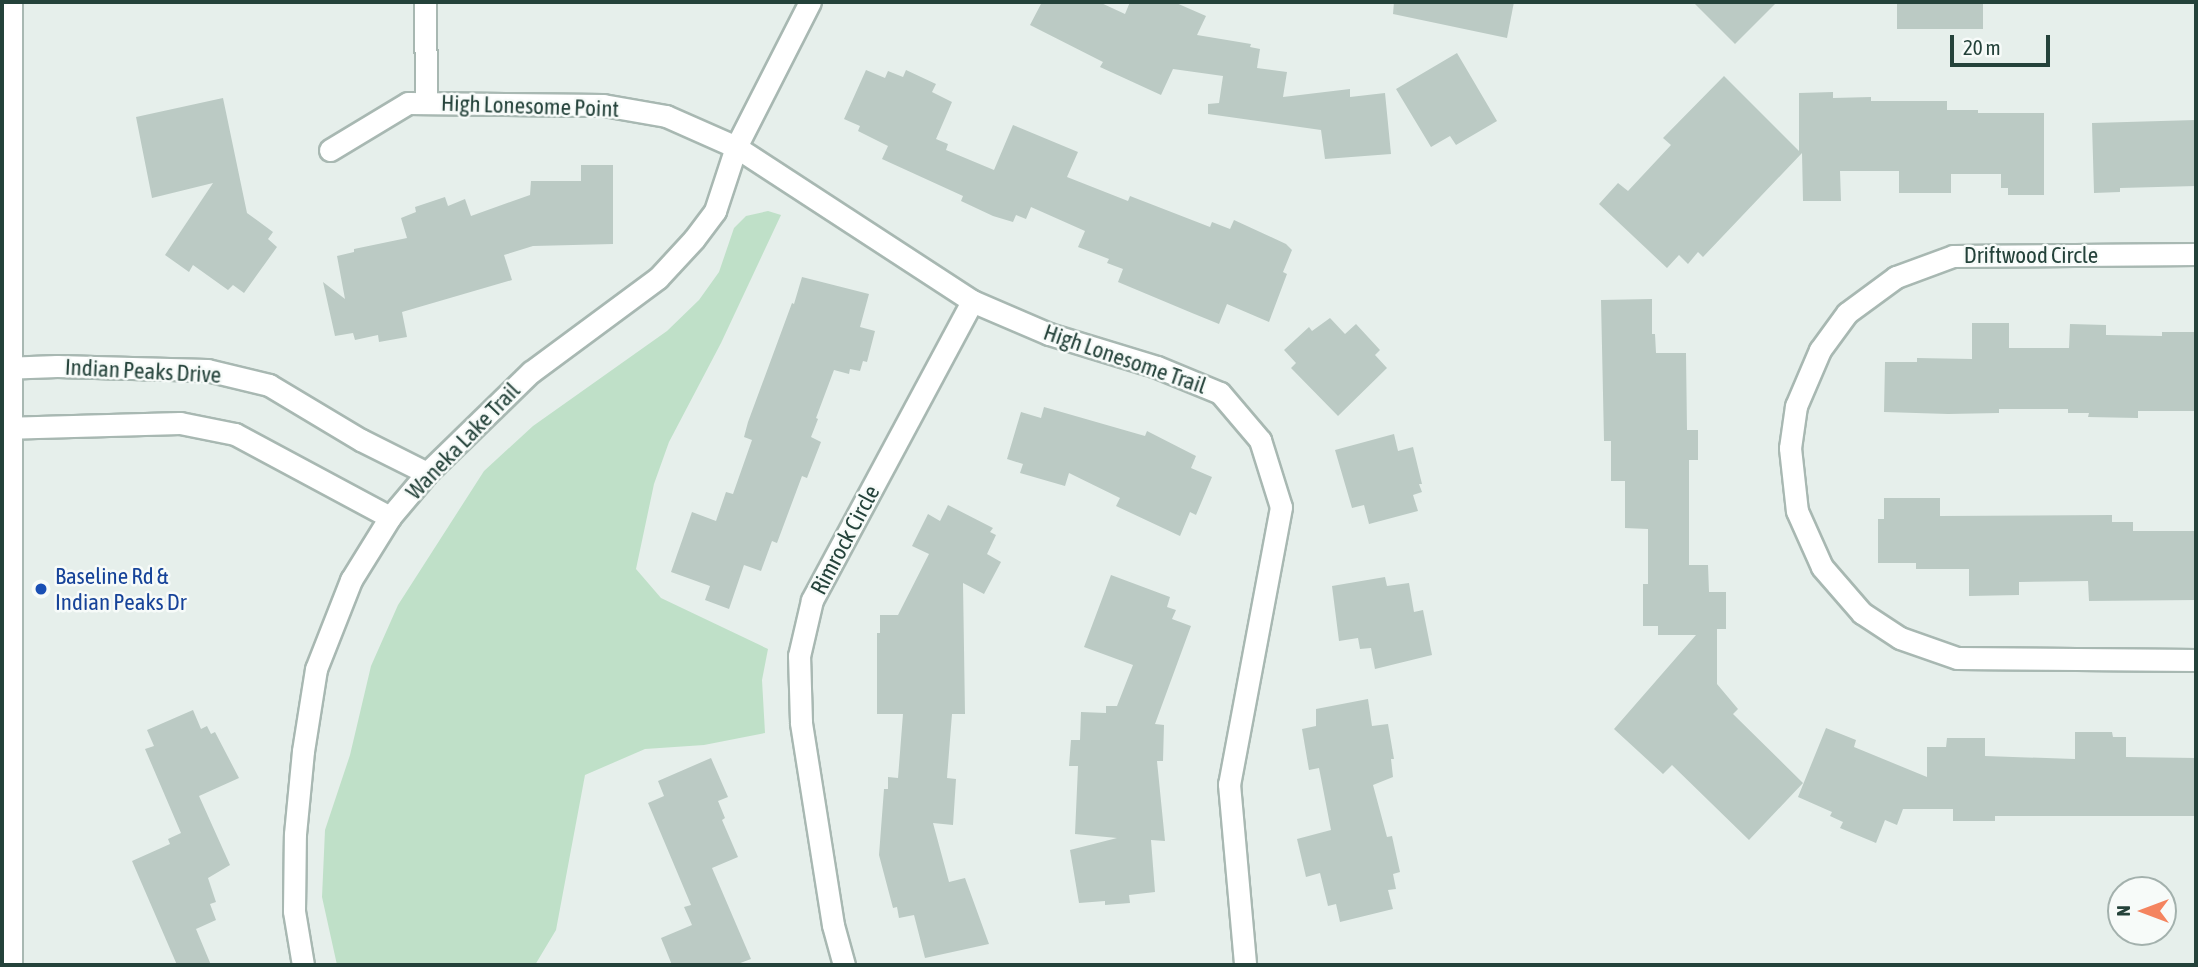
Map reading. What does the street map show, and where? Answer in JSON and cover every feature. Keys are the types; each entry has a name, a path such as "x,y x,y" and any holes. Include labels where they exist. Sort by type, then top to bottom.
{"street":[{"path":"11,965 6,368 12,2"},
{"path":"425,2 426,103"},
{"name":"Waneka Lake Trail","path":"303,965 294,911 295,834 303,751 316,669 351,580 390,517 427,473 531,372 658,278 715,211 736,147 810,2"},
{"name":"High Lonesome Point","path":"330,150 408,103 603,105 666,116 736,147"},
{"name":"High Lonesome Trail","path":"736,147 972,301 1049,334 1157,367 1220,393 1260,440 1280,507 1229,784 1245,965"},
{"name":"Driftwood Circle","path":"2196,254 1953,256 1896,276 1847,313 1819,349 1796,406 1790,448 1797,511 1822,567 1862,612 1900,638 1957,658 2196,660"},
{"name":"Rimrock Circle","path":"844,965 833,925 801,722 799,656 812,600 972,301"},
{"name":"Indian Peaks Drive","path":"6,368 57,366 207,370 270,385 362,440 427,473"},
{"path":"7,428 180,423 235,434 390,517"}],"green space":[{"path":"768,211 781,215 721,343 669,442 654,484 636,569 661,598 768,649 762,680 765,733 704,745 645,749 585,775 556,930 535,965 337,965 322,897 325,830 350,755 371,666 398,605 484,471 533,426 667,331 699,300 719,272 734,228 746,216"}],"building":[{"path":"1042,2 1099,2 1125,14 1130,2 1174,2 1206,16 1197,35 1251,44 1250,47 1260,49 1257,68 1287,72 1283,97 1350,89 1350,97 1385,93 1391,154 1325,159 1321,130 1208,114 1208,104 1219,103 1223,76 1173,69 1161,95 1100,67 1103,62 1030,25"},
{"path":"1394,2 1514,2 1507,38 1393,14"},
{"path":"1693,2 1777,2 1735,44"},
{"path":"1897,2 1983,2 1983,29 1897,29"},
{"path":"1457,53 1497,121 1456,145 1450,136 1431,147 1396,89"},
{"path":"866,70 885,78 888,71 903,77 906,70 936,84 932,92 952,102 936,139 948,144 946,150 994,170 1013,125 1078,152 1067,177 1128,201 1130,196 1210,227 1212,222 1230,229 1234,220 1286,244 1292,250 1283,272 1287,274 1269,322 1227,304 1219,324 1118,282 1123,269 1107,263 1109,259 1078,247 1085,231 1031,207 1026,219 1016,215 1013,222 993,216 961,201 963,196 882,159 888,146 858,131 860,126 844,119"},
{"path":"1724,76 1799,151 1799,93 1833,92 1833,98 1871,97 1871,101 1947,101 1947,110 1978,110 1978,113 2044,113 2044,195 2008,195 2008,188 2001,188 2001,174 1951,174 1951,193 1899,193 1899,171 1840,171 1841,201 1803,201 1802,153 1703,257 1698,252 1688,264 1679,255 1667,268 1599,204 1618,183 1628,191 1671,145 1663,138"},
{"path":"223,98 247,213 273,232 268,239 277,247 244,293 233,285 228,290 193,265 189,272 165,255 213,183 152,198 136,117"},
{"path":"2196,120 2196,186 2120,188 2120,192 2094,193 2092,123"},
{"path":"581,165 613,165 613,244 533,246 504,255 512,280 402,312 407,337 379,342 378,335 355,340 353,333 335,336 323,282 345,299 337,256 354,252 354,249 407,238 401,218 416,212 415,207 445,197 448,206 465,199 471,216 530,195 531,181 581,181"},
{"path":"802,277 869,294 860,327 875,331 867,362 863,361 860,371 850,369 849,374 834,370 811,437 821,442 807,478 802,476 777,543 772,541 761,571 744,565 729,609 705,600 710,586 671,572 692,512 716,521 726,492 733,494 752,440 744,437 748,422"},
{"path":"1652,299 1652,334 1655,334 1656,353 1686,353 1687,430 1698,430 1698,460 1689,460 1689,565 1708,565 1709,592 1726,592 1726,629 1717,629 1717,684 1738,709 1733,714 1803,783 1749,840 1672,765 1663,774 1614,729 1696,635 1658,635 1658,626 1643,626 1643,584 1648,584 1648,529 1625,528 1625,481 1611,481 1611,441 1604,441 1601,300"},
{"path":"1330,318 1345,334 1356,324 1380,350 1375,355 1387,368 1338,416 1291,368 1296,363 1284,350 1309,327 1312,331"},
{"path":"1972,323 2009,323 2009,348 2069,348 2070,324 2106,325 2106,335 2162,336 2162,332 2196,332 2196,411 2138,411 2138,418 2088,417 2089,413 2068,413 2068,409 1999,409 1999,413 1948,414 1884,412 1885,362 1917,362 1917,358 1972,359"},
{"path":"1044,407 1145,436 1147,431 1196,456 1191,468 1212,477 1196,515 1190,512 1180,536 1116,506 1120,498 1069,473 1065,486 1020,473 1023,464 1007,459 1021,412 1041,418"},
{"path":"1394,434 1398,451 1413,447 1422,484 1419,484 1422,492 1413,495 1418,511 1369,524 1364,505 1352,508 1335,450"},
{"path":"1884,498 1940,498 1940,516 2112,515 2112,522 2133,522 2133,531 2196,531 2196,600 2089,601 2088,581 2019,582 2019,595 1969,596 1969,569 1916,569 1916,563 1878,563 1878,519 1884,519"},
{"path":"948,505 993,528 990,532 996,535 987,554 1001,562 984,594 963,583 965,714 952,714 947,778 956,779 953,825 933,823 949,882 965,878 989,944 925,958 914,915 899,918 897,907 893,908 879,855 884,789 888,789 888,777 898,778 903,714 877,714 877,633 880,633 880,615 898,615 929,554 912,546 928,514 940,521"},
{"path":"1111,575 1170,597 1167,607 1176,610 1172,619 1191,626 1155,724 1164,725 1163,761 1157,761 1165,841 1151,840 1155,892 1129,895 1130,903 1105,905 1105,901 1079,903 1070,850 1117,838 1075,834 1078,766 1069,766 1071,740 1080,740 1081,712 1106,713 1106,706 1117,706 1133,665 1084,647"},
{"path":"1385,577 1387,586 1409,583 1414,612 1423,610 1432,655 1375,669 1371,648 1360,649 1358,638 1339,641 1332,586"},
{"path":"1368,699 1372,726 1388,724 1394,759 1391,759 1393,777 1373,785 1387,837 1392,836 1400,872 1393,874 1396,889 1388,890 1393,909 1340,922 1336,904 1328,906 1320,873 1306,877 1297,839 1331,830 1319,768 1309,770 1302,729 1316,726 1316,709"},
{"path":"193,710 201,729 207,726 211,734 215,732 239,778 199,796 230,865 208,878 216,902 210,904 216,920 196,929 211,965 177,965 132,861 170,844 168,839 181,833 145,749 154,746 147,730"},
{"path":"1826,728 1856,740 1854,747 1927,777 1927,747 1946,747 1947,738 1985,738 1985,756 2075,759 2075,732 2112,732 2113,737 2126,737 2126,757 2196,758 2196,816 1995,816 1995,821 1953,821 1953,809 1903,809 1897,825 1885,820 1876,843 1840,828 1843,822 1830,816 1832,812 1798,797"},
{"path":"711,758 728,797 718,801 725,818 722,820 738,857 712,868 751,959 735,965 672,965 661,938 692,925 684,907 691,905 648,803 664,796 658,781"}],"place":[{"name":"Baseline Rd & Indian Peaks Dr","path":"41,589"}]}
